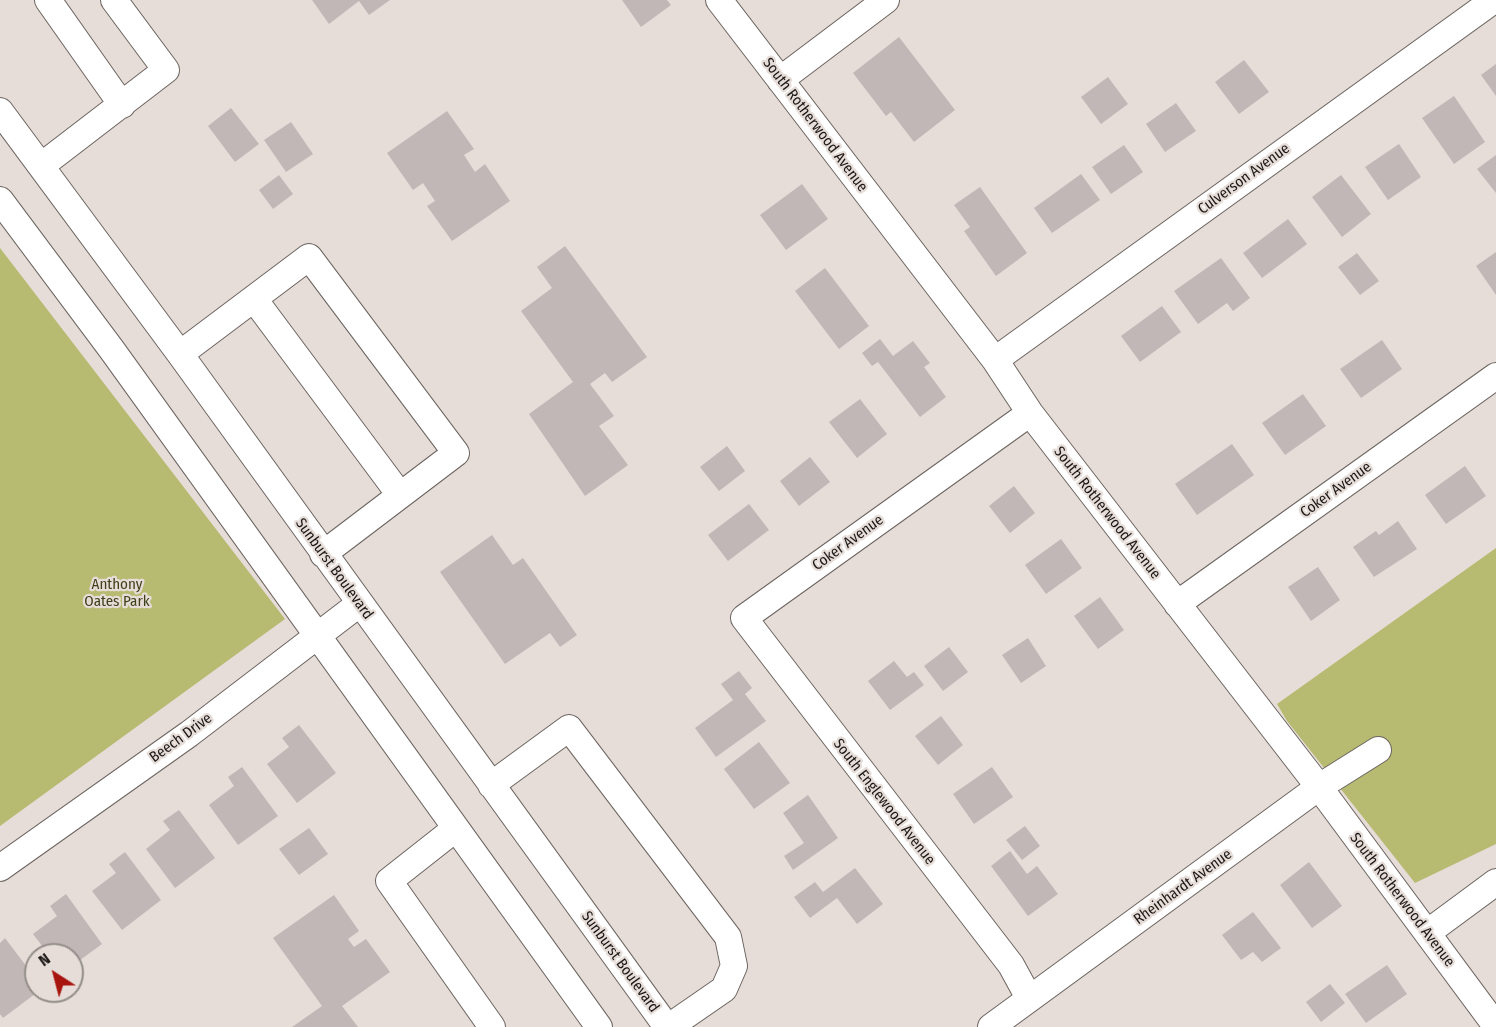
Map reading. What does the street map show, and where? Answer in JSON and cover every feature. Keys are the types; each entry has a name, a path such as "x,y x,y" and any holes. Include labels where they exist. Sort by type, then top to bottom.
{"street":[{"path":"48,0 122,105"},
{"path":"40,166 166,70 114,0"},
{"name":"South Rotherwood Avenue","path":"719,0 994,360 1030,413 1319,787 1496,1026"},
{"path":"780,80 886,0"},
{"name":"Culverson Avenue","path":"994,360 1494,0"},
{"name":"Sunburst Boulevard","path":"0,111 180,354 359,604 668,1027"},
{"path":"0,200 112,350 316,637 599,1027"},
{"path":"180,354 309,257 456,453 323,554"},
{"path":"254,299 400,495"},
{"name":"Coker Avenue","path":"1177,604 1496,376"},
{"name":"Coker Avenue","path":"754,611 1030,413"},
{"name":"Beech Drive","path":"0,868 189,734 359,604"},
{"name":"South Englewood Avenue","path":"754,611 744,618 1011,965 1029,998"},
{"path":"491,785 569,728 728,937 734,966 724,989 668,1027"},
{"name":"Rheinhardt Avenue","path":"991,1027 1319,787 1378,750"},
{"path":"455,828 389,881 492,1027"},
{"path":"1427,933 1496,882"}],"green space":[{"name":"Anthony Oates Park","path":"0,248 285,619 0,826"},
{"path":"1496,548 1496,844 1415,883 1287,721 1277,704"}],"building":[{"path":"312,0 390,0 369,15 359,1 329,24"},
{"path":"622,0 667,0 671,5 641,27"},
{"path":"899,37 955,110 914,142 891,112 886,116 853,73"},
{"path":"1244,60 1269,92 1239,114 1215,82"},
{"path":"1496,64 1496,96 1481,75"},
{"path":"1108,77 1128,104 1101,124 1081,97"},
{"path":"1454,96 1485,142 1454,164 1422,118"},
{"path":"1176,103 1196,131 1165,152 1146,124"},
{"path":"231,108 259,144 235,162 208,126"},
{"path":"447,111 474,149 464,155 475,172 485,164 510,201 452,241 427,206 435,201 423,183 413,190 387,153"},
{"path":"291,122 313,154 286,172 264,140"},
{"path":"1399,144 1421,177 1388,200 1365,167"},
{"path":"1124,145 1143,172 1111,194 1092,167"},
{"path":"1496,155 1496,193 1477,169"},
{"path":"1081,174 1100,200 1052,233 1034,208"},
{"path":"279,175 293,194 273,209 259,190"},
{"path":"1341,175 1371,214 1342,237 1312,197"},
{"path":"802,184 828,219 786,250 760,215"},
{"path":"980,187 1027,253 996,276 964,231 970,227 954,205"},
{"path":"1288,219 1307,244 1262,278 1243,253"},
{"path":"565,246 647,357 612,382 605,373 590,384 614,416 599,426 628,465 585,496 529,414 573,382 521,311 552,288 537,267"},
{"path":"1496,252 1496,295 1476,266"},
{"path":"1357,253 1379,281 1360,295 1338,267"},
{"path":"1221,258 1250,298 1233,311 1227,303 1198,324 1174,291"},
{"path":"825,268 869,326 839,349 795,291"},
{"path":"1162,306 1181,332 1140,362 1121,336"},
{"path":"880,339 893,356 913,341 930,363 924,367 946,397 920,417 878,362 872,366 862,353"},
{"path":"1382,340 1402,369 1361,398 1340,369"},
{"path":"1303,394 1326,426 1285,455 1262,423"},
{"path":"860,399 887,434 857,458 829,422"},
{"path":"1232,444 1254,475 1197,515 1175,484"},
{"path":"727,446 745,471 719,491 700,467"},
{"path":"810,457 830,482 799,506 780,481"},
{"path":"1465,466 1486,496 1446,524 1425,495"},
{"path":"1014,486 1035,513 1010,533 989,506"},
{"path":"749,504 769,530 728,561 708,535"},
{"path":"1398,521 1417,549 1374,577 1353,547 1376,531 1379,535"},
{"path":"492,535 513,565 523,558 577,635 560,647 550,633 505,664 440,572"},
{"path":"1061,539 1082,568 1046,594 1025,565"},
{"path":"1318,567 1340,600 1311,621 1288,587"},
{"path":"1100,597 1124,630 1098,649 1074,616"},
{"path":"1028,638 1046,666 1021,683 1002,655"},
{"path":"949,647 968,672 943,691 924,666"},
{"path":"894,661 907,677 914,672 924,685 890,710 868,681"},
{"path":"739,671 752,688 745,694 766,721 716,757 695,728 733,700 721,684"},
{"path":"941,716 963,745 938,765 915,736"},
{"path":"299,725 336,773 297,803 267,764 289,747 282,738"},
{"path":"759,742 790,783 754,809 724,769"},
{"path":"242,767 278,816 238,845 209,805 234,786 228,777"},
{"path":"992,767 1013,797 974,824 953,794"},
{"path":"808,795 838,838 793,870 784,856 804,843 783,813"},
{"path":"179,810 215,858 175,888 146,849 170,830 163,821"},
{"path":"1025,826 1040,846 1022,860 1006,840"},
{"path":"309,828 328,854 299,875 279,849"},
{"path":"1010,851 1027,874 1037,866 1058,894 1028,916 991,866"},
{"path":"125,852 161,900 122,930 92,891 116,873 109,864"},
{"path":"1309,862 1342,906 1312,928 1280,885"},
{"path":"855,868 883,904 857,924 837,898 810,918 794,897 815,882 823,892"},
{"path":"66,894 102,944 84,957 84,943 40,943 33,934 57,916 50,906"},
{"path":"334,895 359,931 348,939 354,947 366,939 390,972 342,1006 358,1027 292,1027 322,1006 273,938"},
{"path":"1253,912 1281,948 1262,962 1253,952 1241,960 1222,935"},
{"path":"5,938 24,963 24,1002 3,1018 0,1014 0,943"},
{"path":"1387,965 1407,994 1366,1023 1345,994"},
{"path":"1330,984 1345,1003 1321,1022 1306,1002"}]}
